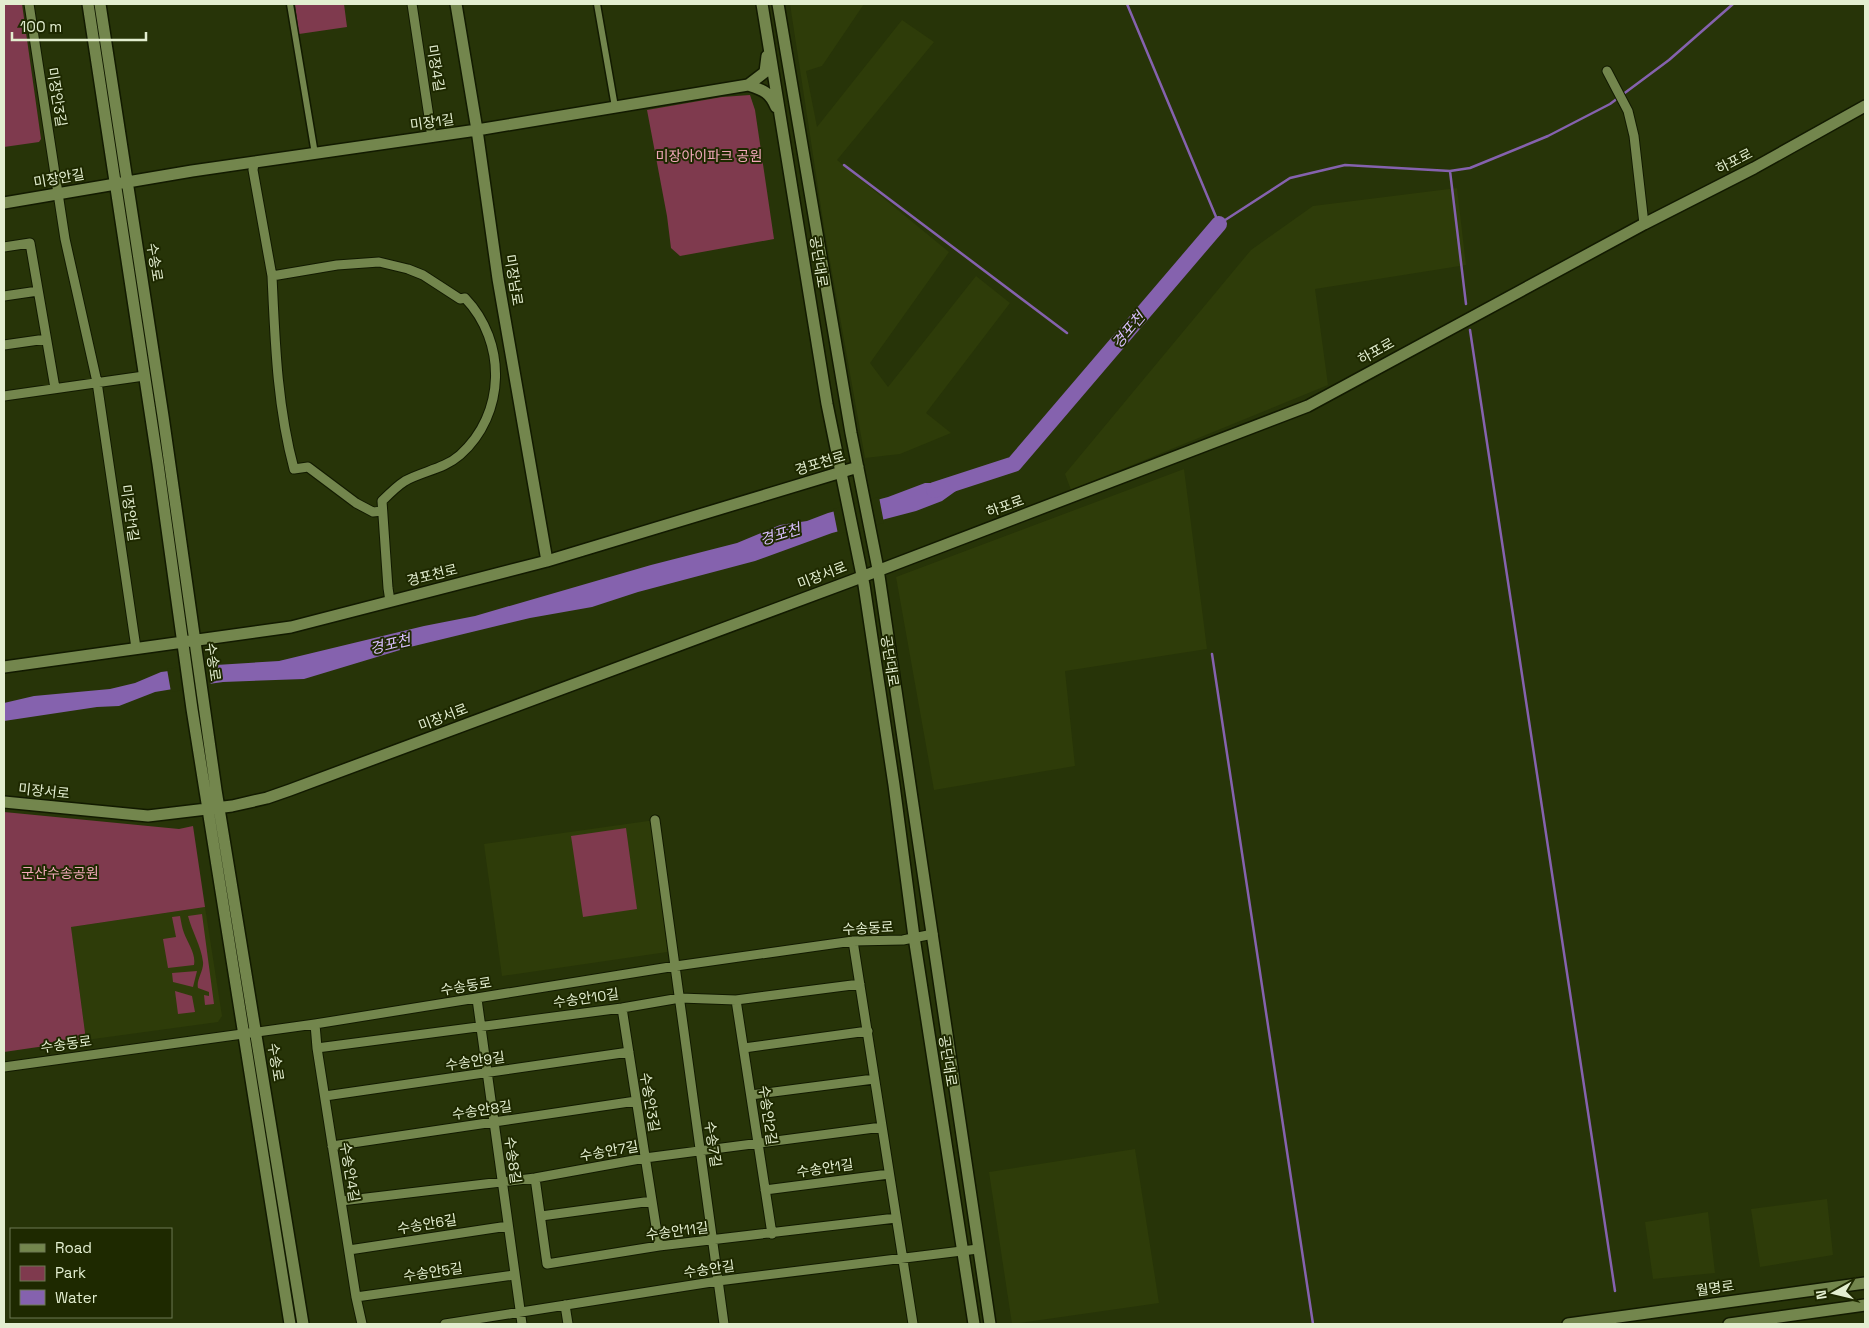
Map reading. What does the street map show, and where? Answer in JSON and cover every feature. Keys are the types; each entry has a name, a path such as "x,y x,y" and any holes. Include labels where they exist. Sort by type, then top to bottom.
{"street":[{"name":"미장안3길","path":"29,4 59,194"},
{"name":"수송로","path":"88,4 163,416 204,708 214,809"},
{"name":"수송로","path":"100,4 144,376 192,709 214,809 250,1033 303,1324"},
{"path":"290,4 315,154"},
{"name":"미장4길","path":"412,4 432,137"},
{"name":"미장남로","path":"456,4 477,130 498,279 547,561"},
{"path":"597,4 615,107"},
{"name":"공단대로","path":"762,4 825,394 862,576 894,785 914,937 974,1324"},
{"name":"공단대로","path":"778,4 858,470 878,570 990,1324"},
{"path":"748,85 765,72 768,38"},
{"path":"1607,71 1628,112 1634,136 1644,224"},
{"name":"미장1길","path":"121,183 477,130 748,85"},
{"path":"748,85 761,89 771,96 781,123"},
{"name":"하포로","path":"878,570 1308,406 1644,224 1754,168 1865,106"},
{"path":"254,163 253,170 272,276 276,364 287,440 294,469 308,467 356,503 373,512 382,511"},
{"name":"미장안길","path":"4,203 121,183"},
{"name":"미장안1길","path":"59,194 65,239 97,382 136,648"},
{"path":"4,247 30,243 55,388"},
{"path":"272,276 337,265 379,262 408,269 423,275 460,299 465,298 473,306 486,329 495,369 495,390 490,413 484,427 459,456 443,466 404,482 382,501 390,601"},
{"path":"4,296 38,291"},
{"path":"4,346 46,339"},
{"path":"4,396 144,376"},
{"name":"경포천로","path":"4,667 136,648 195,645 291,627 547,561 840,472 858,470"},
{"name":"미장서로","path":"4,802 148,816 214,809 267,798 878,570"},
{"name":"수송7길","path":"655,820 724,1324"},
{"name":"수송동로","path":"4,1067 315,1024 676,966 853,941 903,940 932,934"},
{"path":"853,941 913,1324"},
{"name":"수송안10길","path":"317,1048 622,1008 680,998 736,1000 860,984"},
{"name":"수송8길","path":"477,999 522,1324"},
{"name":"수송안2길","path":"736,1000 772,1234"},
{"name":"수송안3길","path":"622,1008 659,1246"},
{"name":"수송안4길","path":"315,1024 324,1096 362,1324"},
{"path":"744,1048 868,1030"},
{"name":"수송로","path":"250,1033 290,1324"},
{"name":"수송안9길","path":"324,1096 629,1052"},
{"path":"751,1095 874,1079"},
{"name":"수송안8길","path":"332,1146 636,1101"},
{"name":"수송안7길","path":"341,1201 535,1178 645,1158 882,1127"},
{"name":"수송안1길","path":"765,1190 889,1174"},
{"name":"수송안11길","path":"535,1178 547,1264 659,1246 896,1218"},
{"path":"540,1216 652,1201"},
{"name":"수송안6길","path":"349,1250 508,1226"},
{"name":"수송안길","path":"445,1324 718,1281 978,1249"},
{"name":"수송안5길","path":"356,1296 514,1275"},
{"name":"월명로","path":"1568,1324 1603,1322 1865,1283"},
{"path":"986,1296 994,1324"},
{"path":"565,1305 568,1324"},
{"path":"1730,1324 1865,1305"}],"shaded area":[{"path":"790,4 864,4 822,66 806,71 817,127 902,20 934,42 837,160 949,252 870,363 888,387 976,276 1010,303 926,413 951,433 900,454 865,458 824,227"},
{"path":"1457,188 1466,265 1315,289 1328,385 1071,490 1065,474 1251,250 1313,206"},
{"path":"1184,469 1207,649 1065,671 1075,766 934,790 896,577"},
{"path":"655,820 674,951 502,976 484,844"},
{"path":"205,907 222,1016 218,1022 86,1040 71,927"},
{"path":"1135,1149 1159,1303 1012,1324 989,1172"},
{"path":"1827,1199 1833,1255 1760,1267 1751,1209"},
{"path":"1708,1212 1715,1273 1653,1279 1645,1222"}],"green space":[{"path":"4,4 22,4 41,139 39,142 4,147"},
{"path":"295,4 344,4 347,27 299,34"},
{"name":"미장아이파크 공원","path":"750,95 755,110 774,239 680,256 671,248 667,216 647,110 722,97"},
{"name":"군산수송공원","path":"4,812 179,829 193,826 205,907 71,927 86,1040 4,1052"},
{"path":"626,828 637,909 583,917 571,836"},
{"path":"202,914 214,1004 205,1005 204,995 209,996 209,992 198,988 203,962 188,916"},
{"path":"180,916 183,931 193,953 194,965 168,968 163,939 176,937 172,917"},
{"path":"197,971 193,987 173,982 172,973"},
{"path":"175,991 192,996 195,1012 178,1014"}],"water":[{"path":"925,483 967,483 942,501 916,511 832,533 755,561 638,592 592,607 530,618 410,647 304,679 223,682 155,692 119,706 97,707 4,721 4,703 34,696 110,689 135,683 161,672 216,665 279,661 424,626 475,616 651,565 737,543 780,525 807,521 828,513 888,497"}],"pier":[{"path":"879,497 884,523 838,534 833,509"},
{"path":"208,663 211,686 171,692 167,669"}],"waterway":[{"path":"1127,4 1219,224 1290,178 1345,165 1450,171 1470,168 1548,136 1618,98"},
{"path":"1622,95 1669,60 1733,4"},
{"path":"844,165 1067,333"},
{"path":"1450,171 1466,304"},
{"name":"경포천","path":"934,490 1014,464 1219,224"},
{"path":"1470,330 1615,1291"},
{"path":"1212,654 1313,1324"}]}
